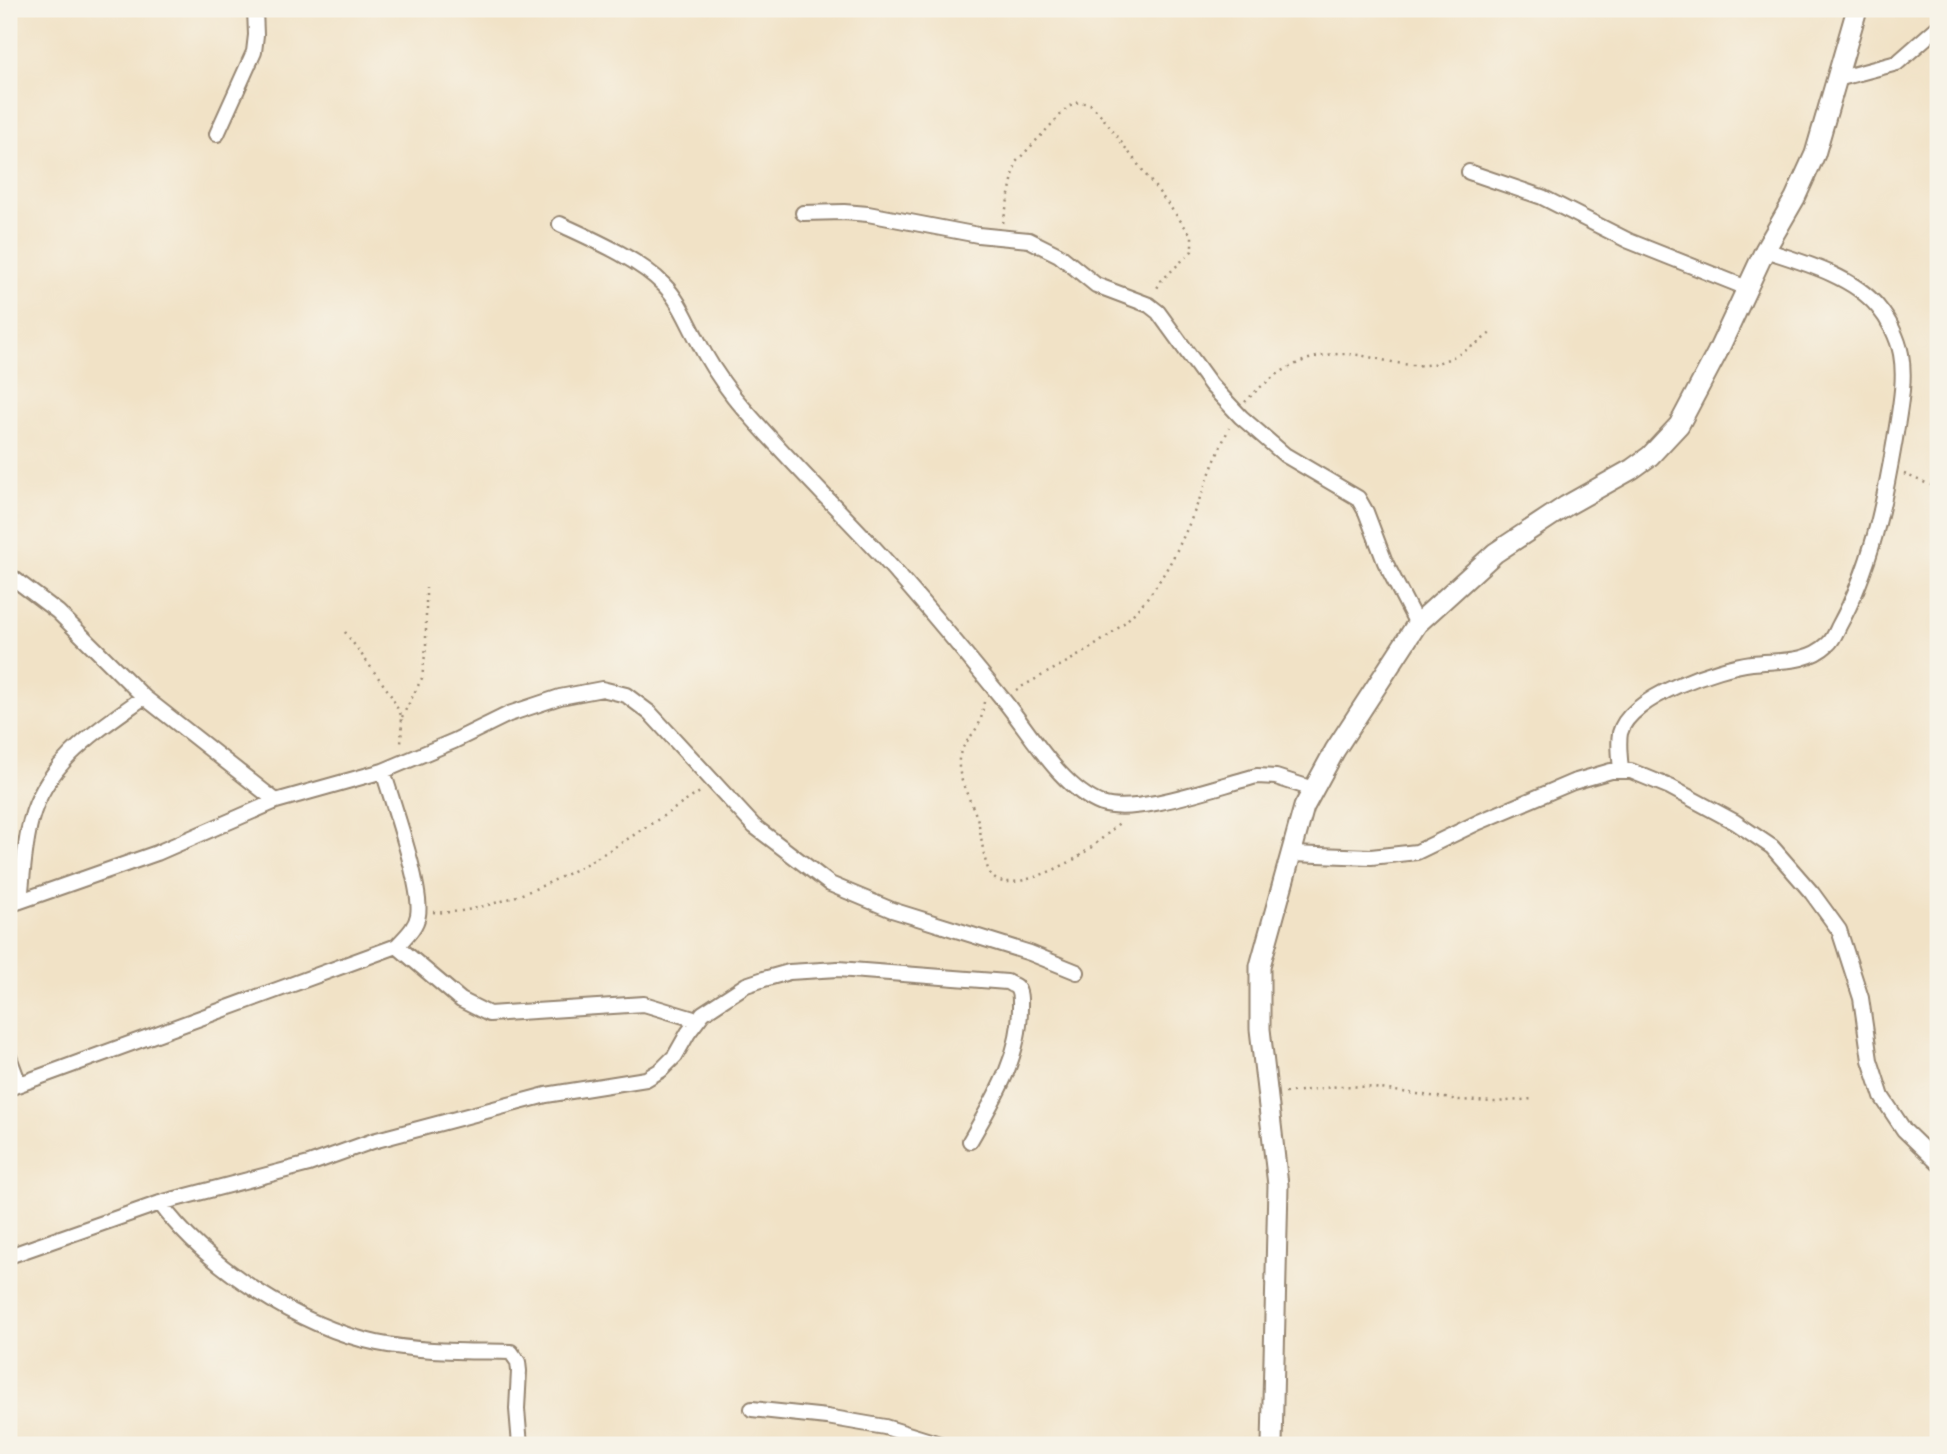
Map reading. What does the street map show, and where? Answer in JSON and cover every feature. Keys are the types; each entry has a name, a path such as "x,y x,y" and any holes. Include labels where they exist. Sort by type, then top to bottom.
{"street":[{"path":"218,134 254,52 255,9"},
{"path":"1272,1445 1278,1185 1260,1029 1260,966 1304,807 1368,696 1417,624 1495,553 1566,506 1632,469 1679,425 1815,154 1857,9"},
{"path":"1837,79 1897,62 1938,27"},
{"path":"1469,172 1542,197 1629,241 1747,288"},
{"path":"803,213 868,214 1029,240 1059,255 1096,285 1149,305 1158,312 1211,385 1236,413 1285,454 1358,498 1385,562 1417,624"},
{"path":"559,224 603,244 650,273 664,285 732,394 876,551 1002,698 1042,753 1077,787 1103,804 1139,806 1257,776 1276,777 1313,789"},
{"path":"1621,770 1620,733 1623,726 1630,716 1652,700 1713,672 1741,665 1796,660 1810,656 1830,643 1854,598 1871,553 1901,401 1902,357 1893,330 1878,306 1857,289 1818,268 1765,250"},
{"path":"9,575 58,612 144,697 276,801"},
{"path":"144,697 82,741 59,766 39,796 15,883 15,903 157,853 276,801 383,771 509,714 560,697 602,689 626,695 650,713 754,826 830,884 892,910 1030,953 1077,972"},
{"path":"1292,854 1371,857 1417,852 1479,821 1573,782 1611,771 1621,770 1644,775 1670,787 1735,822 1772,847 1812,893 1839,930 1861,999 1870,1060 1882,1097 1904,1130 1938,1163"},
{"path":"9,1057 14,1086 397,946 415,925 419,912 416,887 383,771"},
{"path":"397,946 461,1000 489,1014 644,1004 697,1020"},
{"path":"9,1256 160,1203 309,1164 373,1141 546,1095 646,1079 676,1056 688,1032 703,1013 746,985 789,972 838,969 1007,982 1016,987 1020,993 1017,1037 1007,1072 970,1141"},
{"path":"160,1203 178,1227 201,1249 274,1303 323,1325 375,1343 439,1351 511,1352 520,1371 517,1409 520,1445"},
{"path":"752,1409 827,1417 885,1427 943,1445"}],"path":[{"path":"1000,237 1016,162 1067,108 1077,102 1090,104 1125,145 1192,236 1192,251 1161,281 1149,305"},
{"path":"1002,698 1097,644 1120,627 1160,581 1186,533 1236,413 1279,371 1303,359 1324,354 1354,354 1418,365 1435,364 1458,354 1493,331"},
{"path":"1890,465 1907,476 1938,488"},
{"path":"398,764 402,717 422,678 426,647 426,588"},
{"path":"345,632 389,692 402,717"},
{"path":"984,677 985,693 979,723 959,756 958,763 978,820 986,861 993,877 1010,883 1057,868 1095,844 1139,806"},
{"path":"419,912 461,912 536,890 593,862 712,783"},
{"path":"1268,1097 1340,1086 1367,1087 1459,1100 1495,1102 1533,1098"}]}
